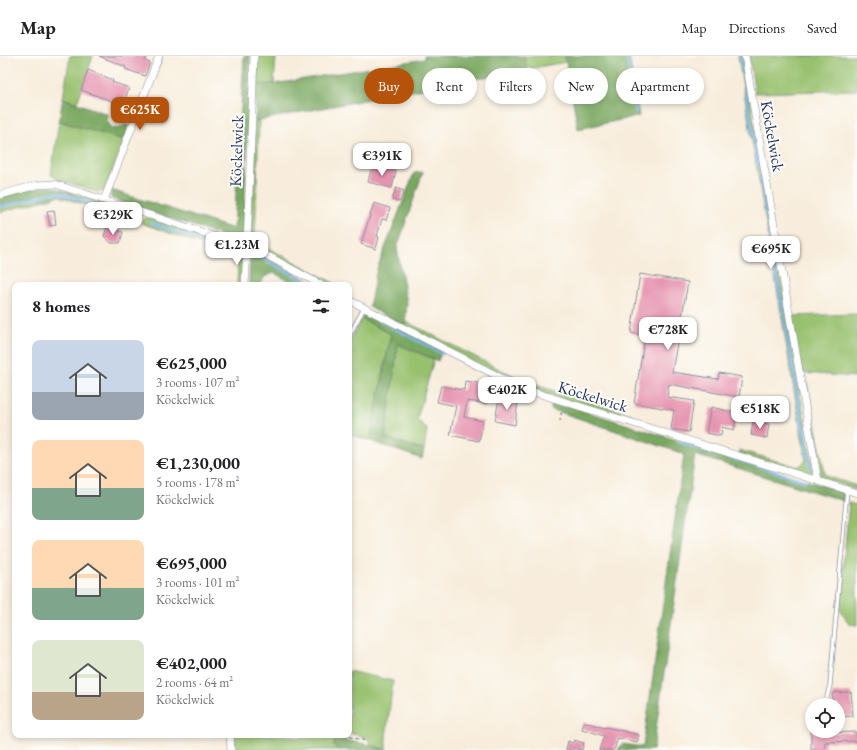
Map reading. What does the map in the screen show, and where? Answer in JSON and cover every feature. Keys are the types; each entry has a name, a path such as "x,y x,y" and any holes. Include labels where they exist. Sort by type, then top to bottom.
{"street":[{"path":"104,200 159,56"},
{"name":"Köckelwick","path":"245,282 254,56"},
{"name":"Köckelwick","path":"745,56 818,481"},
{"path":"0,195 37,185 48,184 65,187 259,251 316,282"},
{"name":"Köckelwick","path":"352,302 521,388 857,493"},
{"path":"230,738 231,750"}],"lane":[{"path":"352,330 364,308"},
{"path":"827,697 830,685 847,490"}],"path":[{"path":"560,421 564,402"},
{"path":"352,737 366,741"}],"green space":[{"path":"70,56 93,56 77,103 63,98"},
{"path":"244,56 250,56 244,230 241,236 233,239 111,198 111,190 234,229"},
{"path":"258,56 276,56 274,84 257,85"},
{"path":"424,56 524,56 527,68 485,68 485,77 477,79 477,68 422,68 422,89 414,91 414,68 370,68 424,59"},
{"path":"524,56 565,56 566,62 527,68"},
{"path":"565,56 629,56 631,68 616,68 616,104 637,104 639,116 578,129 574,104 608,104 608,68 567,68"},
{"path":"738,56 743,56 812,464 812,471 810,474 740,454 739,450 798,467 806,461"},
{"path":"749,56 857,56 857,90 755,93"},
{"path":"364,69 364,100 255,121 257,85 274,84"},
{"path":"63,98 107,114 107,120 111,127 118,129 125,125 129,126 124,140 59,121"},
{"path":"59,121 124,140 104,191 97,192 58,179 51,175"},
{"path":"255,121 259,121 255,241 332,282 322,282 250,243"},
{"path":"423,172 397,248 407,303 405,326 369,307 377,269 414,173"},
{"path":"52,187 101,202 115,209 113,214 59,196 41,201 39,195 0,206 0,197 35,188"},
{"path":"40,195 41,201 0,212 0,206"},
{"path":"144,218 151,218 237,248 242,253 242,282 237,282 238,265 229,254 141,223"},
{"path":"253,254 258,254 311,282 291,282 274,273 264,277 262,282 249,282 250,260"},
{"path":"366,311 442,350 438,361 398,344 385,438 424,450 422,459 370,441 391,334 362,319"},
{"path":"857,314 857,377 802,373 791,316"},
{"path":"362,319 391,334 370,441 352,435 352,337"},
{"path":"405,321 497,368 532,384 632,415 631,420 533,390 501,376 405,326"},
{"path":"398,343 434,359 417,419 427,429 424,450 385,438"},
{"path":"804,384 807,384 825,474 832,478 857,486 857,490 821,478"},
{"path":"552,401 843,492 844,501 695,455 653,750 618,750 622,744 643,747 684,454 551,409"},
{"path":"849,503 857,505 857,625 849,624 841,610 839,610"},
{"path":"352,672 393,681 386,737 386,750 370,745 368,738 352,734"},
{"path":"233,738 335,738 334,746 339,750 233,750"},
{"path":"335,738 387,750 339,750 334,746"}],"building":[{"path":"99,56 147,56 145,61 150,63 145,76 125,69 126,67"},
{"path":"88,70 113,80 112,82 129,88 123,105 81,90"},
{"path":"372,166 396,171 392,188 368,182"},
{"path":"396,188 404,191 400,202 392,200"},
{"path":"374,203 390,208 386,220 382,219 377,236 379,237 376,249 361,244"},
{"path":"54,210 56,224 50,226 47,211"},
{"path":"107,227 123,232 120,243 111,243 104,236"},
{"path":"640,274 688,282 672,372 718,379 719,373 742,377 739,397 669,384 667,397 694,401 689,432 671,429 674,410 634,403 645,336 631,333"},
{"path":"465,381 490,385 487,404 467,401 464,417 483,421 479,441 450,435 456,406 437,402 441,386 464,390"},
{"path":"499,398 518,401 515,425 495,421"},
{"path":"711,407 737,413 734,430 722,427 721,436 706,433"},
{"path":"753,421 769,424 767,438 751,435"},
{"path":"851,692 853,716 845,717 845,698 832,698 832,693"},
{"path":"584,722 639,735 637,742 618,738 614,750 599,750 604,736 582,729"},
{"path":"845,732 856,732 857,741 825,742 825,750 811,750 811,738 845,738"},
{"path":"574,740 584,743 582,750 573,748 573,750 566,750 568,741 573,743"}],"waterway":[{"path":"627,56 636,113"},
{"path":"740,56 758,165"},
{"path":"760,174 768,224"},
{"path":"0,207 51,193 60,193 104,208"},
{"path":"151,223 227,250"},
{"path":"769,232 810,468"},
{"path":"257,256 306,282"},
{"path":"352,306 357,309"},
{"path":"367,314 443,354"},
{"path":"678,442 805,481"}]}
